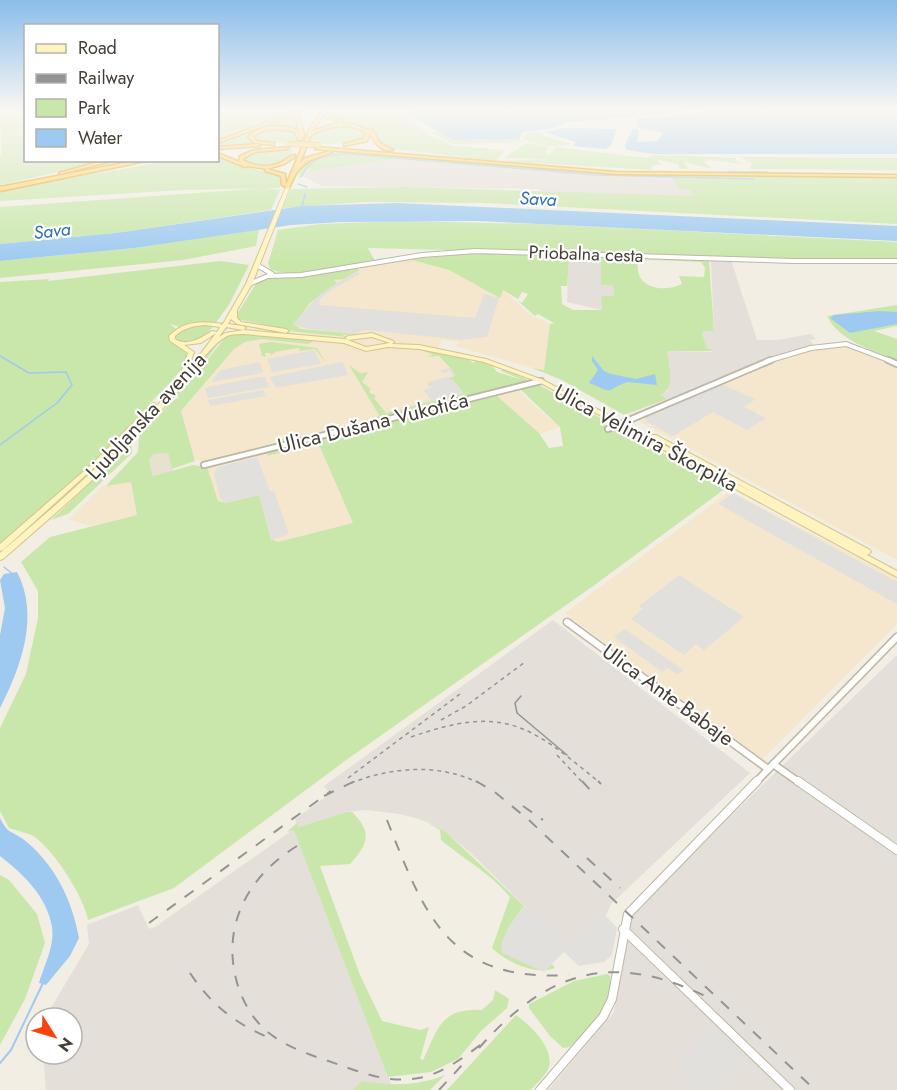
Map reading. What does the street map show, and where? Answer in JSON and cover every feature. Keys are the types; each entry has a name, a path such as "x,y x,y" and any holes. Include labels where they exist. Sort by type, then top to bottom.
{"highway":[{"path":"235,160 248,167 278,172 284,177 285,188"},
{"path":"241,160 251,166 270,166 288,160"},
{"path":"292,173 293,160"},
{"path":"292,173 296,160"},
{"path":"285,188 298,160"},
{"path":"292,173 306,160"},
{"path":"470,160 609,172 897,176"},
{"path":"487,160 614,171 897,176"},
{"path":"0,188 106,162"},
{"path":"0,188 131,162"},
{"path":"81,175 139,162"},
{"path":"0,188 151,162"}],"main road":[{"path":"260,252 285,188"},
{"name":"Ljubljanska avenija","path":"0,548 94,465 186,370 234,309 249,284 260,252"},
{"name":"Ljubljanska avenija","path":"0,557 82,485 130,438 184,379 213,342 260,252"},
{"path":"234,309 234,319 241,324 302,335"},
{"path":"186,370 191,352 172,340 172,334 179,329 193,325 357,341 372,335 382,343"},
{"path":"179,344 198,342 220,327"},
{"path":"213,342 226,334 239,332 302,335"},
{"path":"357,341 366,349 382,343"},
{"name":"Ulica Velimira Škorpika","path":"382,343 468,356 500,365 541,381 897,568"},
{"name":"Ulica Velimira Škorpika","path":"382,343 451,350 506,364 544,378 897,574"}],"street":[{"name":"Priobalna cesta","path":"249,284 263,277 276,275 301,275 422,255 476,251 794,261 897,261"},
{"name":"Priobalna cesta","path":"257,265 262,270 276,275"},
{"path":"608,429 776,359 848,344 897,364"},
{"name":"Ulica Dušana Vukotića","path":"204,465 541,381"},
{"name":"Ulica Ante Babaje","path":"567,622 771,766 897,850"},
{"path":"540,1090 603,1017 612,999 619,971 623,929 627,914 897,637"},
{"path":"623,929 790,1090"}],"shaded area":[{"path":"392,160 425,160 518,169 674,178 690,190 693,197 542,192 540,189 322,186 303,176 306,168 313,168 309,174 323,169"},
{"path":"569,255 601,256 601,285 613,286 614,296 602,310 567,302"},
{"path":"408,259 449,270 500,297 503,290 532,316 550,324 544,371 455,346 460,342 442,340 436,352 474,396 315,435 353,523 274,546 211,508 201,461 193,459 181,411 234,349 245,342 262,339 280,340 288,329 355,334 301,329 293,324 302,311 335,283 333,280 365,267"},
{"path":"711,260 731,260 757,340 777,340 811,334 816,339 810,340 817,349 768,361 667,399 660,395 667,391 670,369 667,351 714,352 707,348 702,333 704,330 714,331"},
{"path":"356,271 360,274 331,290 320,299 319,305 475,318 484,294 499,298 487,337 461,340 367,330 353,333 308,329 293,324 319,295"},
{"path":"841,343 897,366 897,560 627,415 768,361"},
{"path":"314,350 321,364 272,372 267,359"},
{"path":"260,362 263,372 211,382 220,370"},
{"path":"341,362 348,375 276,388 270,377"},
{"path":"450,368 456,375 449,379 453,380 463,392 462,394 388,411 431,400 423,390 432,387 428,382 453,376 450,371 443,373 440,370"},
{"path":"265,377 269,387 208,398 205,389 208,387"},
{"path":"721,384 756,399 744,407 766,418 747,430 713,412 673,436 647,422 644,416"},
{"path":"263,390 266,396 210,406 208,400"},
{"path":"519,391 560,427 540,434 497,396"},
{"path":"168,453 173,471 153,476 149,459 152,454"},
{"path":"257,457 270,491 274,491 289,534 272,540 259,495 225,503 220,498 214,474 218,467"},
{"path":"131,481 137,515 92,526 68,520 103,486"},
{"path":"730,491 897,578 897,624 762,760 565,613"},
{"path":"733,493 897,582 897,604 718,504"},
{"path":"679,575 744,617 704,650 696,644 684,655 631,619 643,609 639,606"},
{"path":"553,620 750,773 611,904 606,916 569,950 475,857 445,831 429,822 400,814 366,810 347,812 298,827 295,819 330,794 324,786"},
{"path":"625,629 683,670 678,675 667,668 662,672 614,637"},
{"path":"897,655 897,1090 548,1090 614,1012 631,912"},
{"path":"294,829 392,1086 386,1090 46,1090 44,1066 84,1066 84,1006 52,1006 89,944 87,925 138,905 149,929"},
{"path":"524,906 569,949 606,916 617,928 612,955 604,962 579,966 564,952 544,972 502,953 501,944 507,930"},
{"path":"717,1027 745,1058 712,1090 700,1090 677,1063"}],"green space":[{"path":"0,160 104,162 0,185"},
{"path":"219,160 228,160 282,176 280,188 183,190 0,201 0,190 162,162 219,162"},
{"path":"243,160 287,160 272,165 259,166"},
{"path":"310,160 392,160 323,169 308,174 312,168 307,168 303,176 298,178 303,163"},
{"path":"425,160 613,173 897,177 897,224 485,203 366,202 283,208 291,189 407,187 693,196 690,190 679,189 673,178 518,169"},
{"path":"529,160 735,160 744,164 710,160 704,162 712,169 684,162 689,169 679,169 678,164 659,160 657,161 662,164 651,166 652,170 500,161"},
{"path":"746,160 897,160 897,170 750,169 752,163"},
{"path":"265,188 280,190 271,210 116,233 0,244 0,207"},
{"path":"401,221 537,224 897,242 897,259 368,248 375,261 290,274 271,270 268,264 278,230 320,224"},
{"path":"259,229 256,246 183,260 0,278 0,261 134,248"},
{"path":"476,253 569,255 567,291 567,286 561,286 562,304 573,310 602,310 601,296 614,296 613,286 601,285 601,256 709,260 714,331 702,333 707,348 714,351 667,351 670,381 666,391 661,395 667,399 624,415 562,380 532,368 544,370 550,324 554,323 538,314 535,316 518,301 522,303 528,294 522,292 518,299 503,290 500,298 449,270 408,259","holes":["639,259 701,262 705,268 704,277 679,276 682,284 666,288 657,288 644,282 638,269"]},
{"path":"221,261 249,265 230,303 215,324 180,327 170,324 176,329 170,335 169,340 189,352 178,374 96,461 0,545 0,282 49,279 48,281"},
{"path":"354,267 360,270 345,279 334,280 337,283 310,303 294,324 301,329 359,334 342,335 348,337 298,332 237,319 236,316 255,285 263,278"},
{"path":"897,305 897,326 874,331 897,339 897,360 857,344 839,332 827,316"},
{"path":"197,325 213,326 197,341 186,343 175,340 175,334 183,328"},
{"path":"237,333 310,339 313,342 308,344 262,339 245,342 234,349 181,411 195,461 172,469 168,453 153,454 149,460 153,476 193,465 207,467 218,501 226,503 259,495 271,539 278,542 353,523 320,447 310,445 267,456 269,450 497,396 539,433 549,448 563,446 560,427 521,390 511,391 539,385 606,421 605,426 610,425 607,428 616,428 613,431 620,429 726,488 596,584 349,758 174,888 88,920 81,899 60,864 35,837 9,828 0,811 0,728 26,674 38,618 38,591 21,562 50,537 137,515 131,482 106,486 138,452 139,437 169,404 179,397 172,398 218,340 224,336 179,396 226,336"},
{"path":"271,342 317,348 326,363 315,349 299,351 300,348 297,348 275,352 270,356 271,353 265,353 266,357 262,356 259,344"},
{"path":"419,349 467,358 473,363 477,360 492,365 497,372 523,380 501,371 503,368 532,382 203,463 280,442 287,434 297,438 376,419 379,415 349,365 360,373 368,372 362,382 371,389 369,390 371,394 374,394 376,397 374,398 386,413 461,394 453,381 429,386 428,382 454,377 452,371 449,371 452,370 439,356 425,357 433,355"},
{"path":"131,444 132,453 68,514 51,520"},
{"path":"352,812 363,826 366,838 361,850 350,864 320,866 360,975 382,1021 420,1030 429,1027 420,1059 423,1060 437,1030 449,1017 468,1010 482,1010 493,1000 495,990 509,999 507,1008 481,1031 458,1059 431,1072 388,1077 294,830 287,832 297,823 298,827"},
{"path":"422,819 445,831 524,906 507,930 542,970 530,969 513,963 492,948 510,897 486,874 441,840 440,830"},
{"path":"0,875 9,880 37,914 45,943 25,999 0,1045"},
{"path":"607,974 610,976 610,987 599,1015 570,1047 563,1048 550,1036 529,1008 529,1004 574,981"},
{"path":"516,1015 540,1037 548,1052 549,1067 544,1076 531,1090 447,1090"},
{"path":"445,1075 430,1090 353,1090 362,1081 404,1084"}],"water":[{"path":"397,203 897,226 897,241 477,221 341,222 291,225 134,248 0,261 0,244 116,233 302,206"},
{"path":"879,311 897,312 897,324 850,333 830,318 834,315"},
{"path":"592,356 604,371 611,374 636,379 655,374 657,385 627,382 609,390 589,383 598,370 592,361"},
{"path":"17,572 24,589 27,606 25,641 15,676 0,708 0,635 5,608 0,580 4,574"},
{"path":"0,818 7,829 34,849 53,871 67,897 76,924 79,938 70,956 46,985 39,983 52,941 53,934 49,916 45,905 33,887 0,856"}],"waterway":[{"path":"301,177 305,170 317,160"},
{"path":"418,160 597,175 754,179"},
{"path":"728,172 767,172"},
{"path":"298,184 307,187"},
{"path":"302,207 305,194"},
{"path":"0,356 29,373 66,372 72,385 57,403 0,445"},
{"path":"4,567 14,575"},
{"path":"0,1063 11,1050 43,983"}],"tram line":[{"path":"521,696 515,703 517,713 567,755"}],"railway":[{"path":"441,720 466,706 525,662"},
{"path":"348,778 460,694"},
{"path":"411,737 469,722 492,722 513,726 553,746 600,783"},
{"path":"557,755 583,783"},
{"path":"351,783 383,773 415,770 447,772 479,783"},
{"path":"324,796 355,781"},
{"path":"476,781 496,793 530,821 815,1090"},
{"path":"582,781 592,792"},
{"path":"324,796 331,791"},
{"path":"149,923 324,796"},
{"path":"523,806 543,820"},
{"path":"387,820 414,886 429,913 447,936 468,954 495,967 528,974 569,975"},
{"path":"297,846 264,873 251,889 241,907 235,926 232,946 239,989 247,1007 259,1024 277,1039 303,1052 366,1074 402,1080 421,1078 440,1071 483,1043"},
{"path":"587,858 620,888"},
{"path":"479,1048 505,1021 531,1001 557,985 584,976 612,972 642,975 674,983 709,998"},
{"path":"190,973 207,995 227,1014 249,1028 275,1040"},
{"path":"439,1090 464,1063"}],"water label":[{"name":"Sava","path":"538,199"},
{"name":"Sava","path":"52,231"}]}
